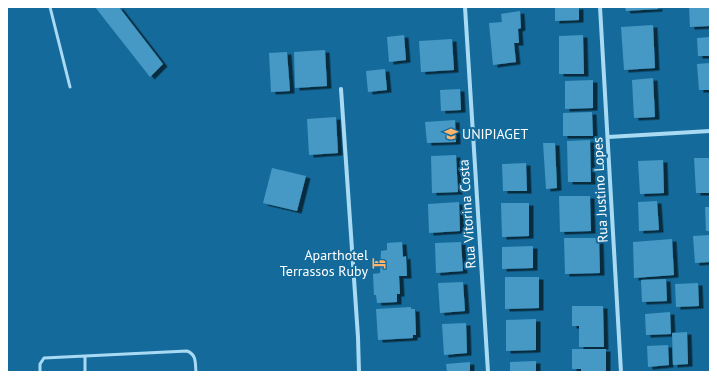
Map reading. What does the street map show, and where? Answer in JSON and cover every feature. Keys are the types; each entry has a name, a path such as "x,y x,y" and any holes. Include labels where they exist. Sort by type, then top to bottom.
{"street":[{"name":"Rua Vitorina Costa","path":"465,7 488,372"},
{"name":"Rua Justino Lopes","path":"600,7 622,372"},
{"path":"341,89 358,337 359,372"},
{"path":"608,137 710,131"}],"lane":[{"path":"50,7 70,87"},
{"path":"40,372 40,364 44,358 187,351 195,357 196,372"},
{"path":"85,356 85,372"}],"building":[{"path":"95,7 119,7 163,64 150,77"},
{"path":"555,7 579,7 579,20 555,21"},
{"path":"625,7 658,7 658,9 626,11"},
{"path":"689,7 710,7 710,26 690,27"},
{"path":"520,11 521,28 518,29 519,43 514,43 516,62 493,65 489,23 502,22 501,14"},
{"path":"653,25 655,68 624,70 621,27"},
{"path":"404,35 406,60 389,62 387,37"},
{"path":"583,35 584,74 559,74 559,36"},
{"path":"710,37 710,56 698,56 697,38"},
{"path":"452,39 454,70 421,72 419,41"},
{"path":"325,50 327,86 295,88 294,52"},
{"path":"287,52 290,91 271,92 269,53"},
{"path":"710,63 710,90 699,90 697,64"},
{"path":"385,69 387,90 368,92 366,71"},
{"path":"653,78 655,117 634,118 632,80"},
{"path":"593,80 593,108 565,109 565,81"},
{"path":"460,89 461,110 441,111 440,90"},
{"path":"592,112 593,136 563,136 563,113"},
{"path":"336,117 338,153 309,155 307,119"},
{"path":"455,120 456,142 427,143 425,122"},
{"path":"590,140 591,182 568,182 567,141"},
{"path":"543,143 555,143 557,188 546,189"},
{"path":"456,155 458,192 432,193 431,156"},
{"path":"694,158 710,158 710,193 696,193"},
{"path":"663,160 664,193 640,194 638,161"},
{"path":"526,163 527,191 503,191 502,164"},
{"path":"272,168 306,176 297,211 263,203"},
{"path":"559,196 590,196 591,231 560,232"},
{"path":"657,201 659,230 639,231 638,202"},
{"path":"459,202 460,231 429,233 428,204"},
{"path":"501,203 529,203 529,236 502,237"},
{"path":"705,207 710,207 710,231 706,231"},
{"path":"710,235 710,262 695,263 693,236"},
{"path":"564,238 599,238 600,273 565,274"},
{"path":"672,239 674,275 634,278 633,242"},
{"path":"402,242 403,257 406,256 407,276 399,276 400,294 397,294 397,302 377,303 376,295 374,295 373,274 380,273 381,251 387,250 387,243"},
{"path":"461,242 463,271 436,273 435,243"},
{"path":"533,246 533,268 502,269 502,247"},
{"path":"505,277 539,277 539,308 505,309"},
{"path":"666,279 667,301 642,302 641,280"},
{"path":"463,282 465,311 440,313 438,283"},
{"path":"698,283 699,306 676,307 675,284"},
{"path":"572,306 603,306 604,347 579,347 579,326 572,326"},
{"path":"411,307 411,309 415,309 416,335 413,335 413,338 378,340 376,309"},
{"path":"670,312 671,334 646,335 645,314"},
{"path":"536,319 536,350 506,351 506,320"},
{"path":"466,323 467,353 444,355 442,324"},
{"path":"687,332 688,364 673,365 672,333"},
{"path":"668,345 669,365 648,367 647,346"},
{"path":"572,349 606,349 606,372 581,372 581,369 572,369"},
{"path":"536,361 536,372 510,372 510,362"},
{"path":"470,362 470,372 447,372 446,364"}],"place":[{"name":"UNIPIAGET","path":"451,134"},
{"name":"Aparthotel Terrassos Ruby","path":"379,263"}]}
